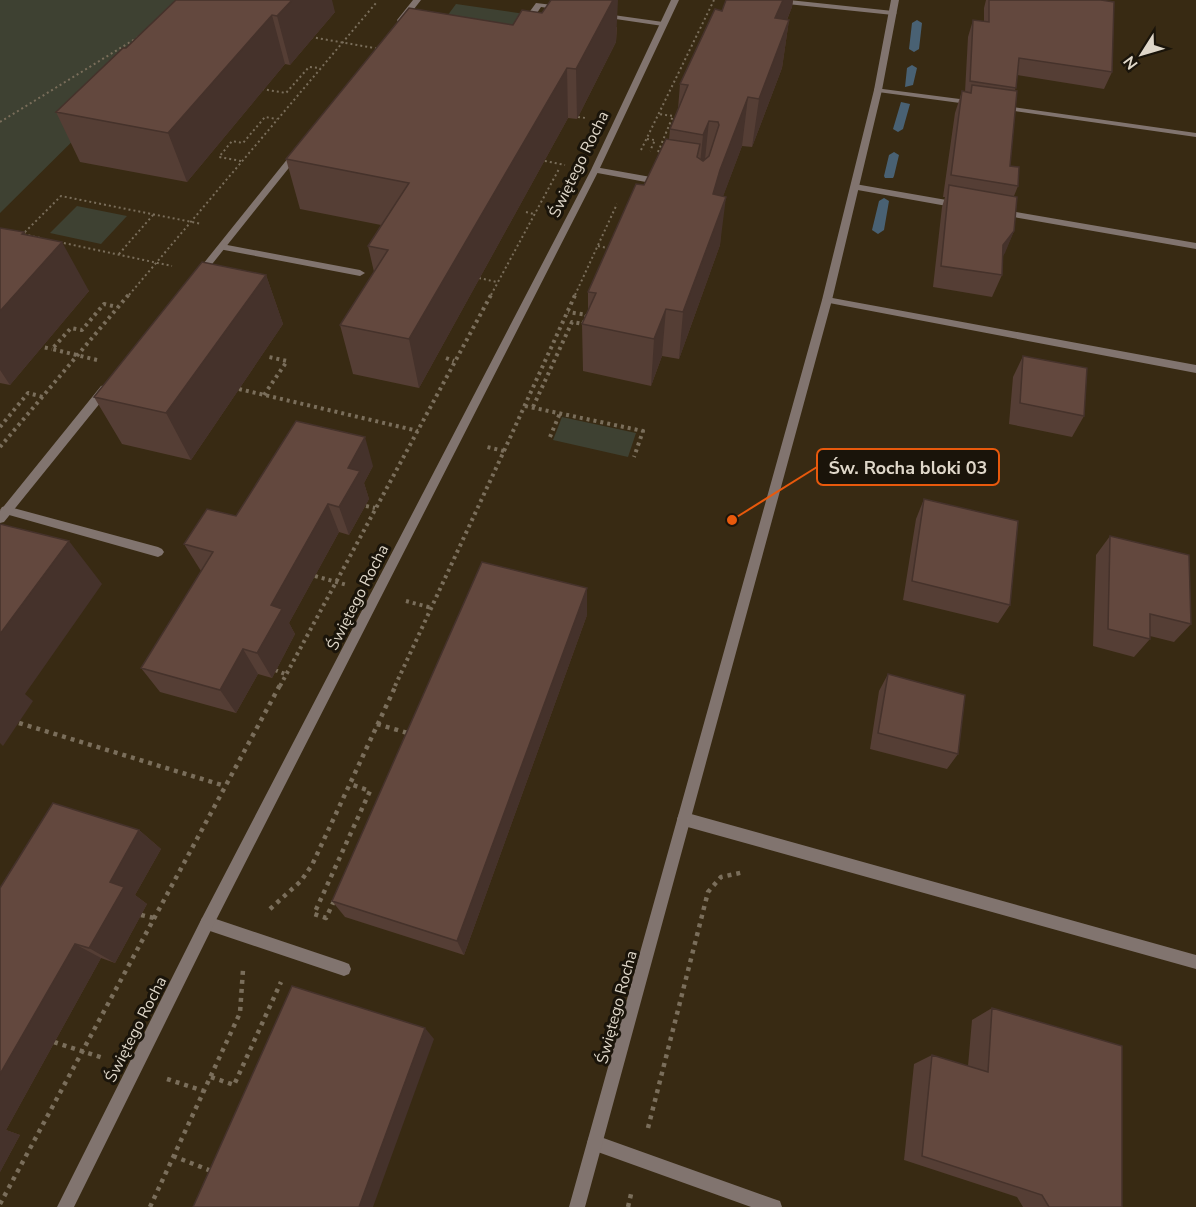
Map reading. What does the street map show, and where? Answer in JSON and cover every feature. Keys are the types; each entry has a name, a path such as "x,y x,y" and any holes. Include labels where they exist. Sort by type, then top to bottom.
{"street":[{"name":"Świętego Rocha","path":"65,1207 207,923 595,170 675,0"},
{"path":"768,0 893,14"},
{"name":"Świętego Rocha","path":"577,1207 827,300 878,90 895,0"},
{"path":"392,32 414,3"},
{"path":"532,14 539,4 573,10"},
{"path":"596,14 663,24"},
{"path":"878,90 984,105"},
{"path":"996,106 1196,135"},
{"path":"195,280 300,148"},
{"path":"595,170 667,183"},
{"path":"855,187 973,207"},
{"path":"985,209 1196,246"},
{"path":"222,247 360,273"},
{"path":"827,300 1196,369"},
{"path":"110,384 3,515 158,552"},
{"path":"684,819 1196,962"},
{"path":"207,923 344,969"},
{"path":"595,1143 774,1207"}],"path":[{"path":"504,451 622,191 602,187 617,154 638,158 714,0"},
{"path":"0,447 377,2 414,3"},
{"path":"0,122 143,35"},
{"path":"302,35 386,50"},
{"path":"658,37 694,43"},
{"path":"689,52 696,53"},
{"path":"286,93 309,67 320,68"},
{"path":"681,68 692,69"},
{"path":"252,88 297,96"},
{"path":"581,128 591,109"},
{"path":"659,114 683,118"},
{"path":"647,139 655,140 649,153 657,155 673,116"},
{"path":"242,161 219,157 232,141 243,143 265,117 278,119"},
{"path":"578,117 586,118"},
{"path":"0,1204 566,155"},
{"path":"539,160 595,170"},
{"path":"44,239 23,234 61,196 235,231"},
{"path":"526,212 534,214"},
{"path":"119,254 154,215"},
{"path":"55,241 202,272"},
{"path":"598,246 615,250"},
{"path":"52,350 71,328 82,330 104,304 118,307"},
{"path":"568,312 595,317"},
{"path":"533,407 572,322 583,324 587,315"},
{"path":"34,345 72,354"},
{"path":"264,395 287,361 269,357"},
{"path":"446,358 454,360"},
{"path":"0,427 28,393 43,397"},
{"path":"525,406 643,431 634,457"},
{"path":"550,437 560,413"},
{"path":"366,506 375,508"},
{"path":"315,576 335,582"},
{"path":"275,670 285,674"},
{"path":"19,723 225,786"},
{"path":"404,744 414,723"},
{"path":"377,724 417,736"},
{"path":"335,898 326,918 314,914 370,790 350,784"},
{"path":"628,1207 708,892 721,877 746,871 755,873"},
{"path":"141,915 154,918"},
{"path":"211,1077 234,1085 282,981 289,984"},
{"path":"54,1042 82,1051"},
{"path":"173,1156 221,1174"},
{"path":"212,1171 217,1160"}],"green space":[{"path":"0,0 215,0 0,213"},
{"path":"456,4 525,14 506,47 433,35"},
{"path":"77,206 127,216 101,244 50,233"},
{"path":"562,417 636,433 628,457 553,440"}],"building":[{"path":"176,0 292,0 277,16 272,15 168,133 56,112 123,48 126,48"},
{"path":"551,0 613,0 576,69 567,68 409,339 340,325 388,250 368,246 409,183 286,159 409,8 513,25 522,10 542,13"},
{"path":"726,0 783,0 775,18 789,20 759,99 748,97 720,170 713,194 726,197 683,312 666,309 654,339 582,324 596,293 588,292 636,184 644,185 666,139 700,144 697,157 703,161 709,156 718,122 709,121 703,135 670,129 688,85 680,84 715,9 722,11"},
{"path":"989,0 1114,2 1112,72 1019,58 1016,88 970,81 973,20 989,22"},
{"path":"972,85 1017,91 1010,166 1019,167 1018,186 951,175 962,91 971,93"},
{"path":"949,185 1017,197 1014,231 1003,245 1002,275 941,266"},
{"path":"0,228 62,242 0,311"},
{"path":"202,262 266,275 166,413 94,397"},
{"path":"1023,356 1087,368 1084,416 1020,403"},
{"path":"296,421 365,437 348,468 360,471 339,507 328,504 271,605 282,609 257,653 243,649 220,690 141,668 213,552 184,544 207,509 236,516"},
{"path":"924,499 1018,521 1010,605 912,581"},
{"path":"0,524 69,541 0,634"},
{"path":"1110,536 1189,555 1191,624 1150,614 1150,639 1108,629"},
{"path":"482,562 587,588 457,941 332,901"},
{"path":"888,674 965,695 958,754 878,733"},
{"path":"53,803 139,830 110,882 124,887 89,948 75,944 0,1074 0,888"},
{"path":"292,986 425,1028 359,1207 193,1207"},
{"path":"992,1008 1122,1046 1122,1207 1049,1207 1042,1195 922,1156 932,1055 988,1072"}],"waterway":[{"path":"920,9 922,2"},
{"path":"914,49 917,23"},
{"path":"908,85 912,68"},
{"path":"898,129 905,104"},
{"path":"889,176 894,155"},
{"path":"878,230 884,201"}],"place":[{"name":"Św. Rocha bloki 03","path":"732,520"}]}
